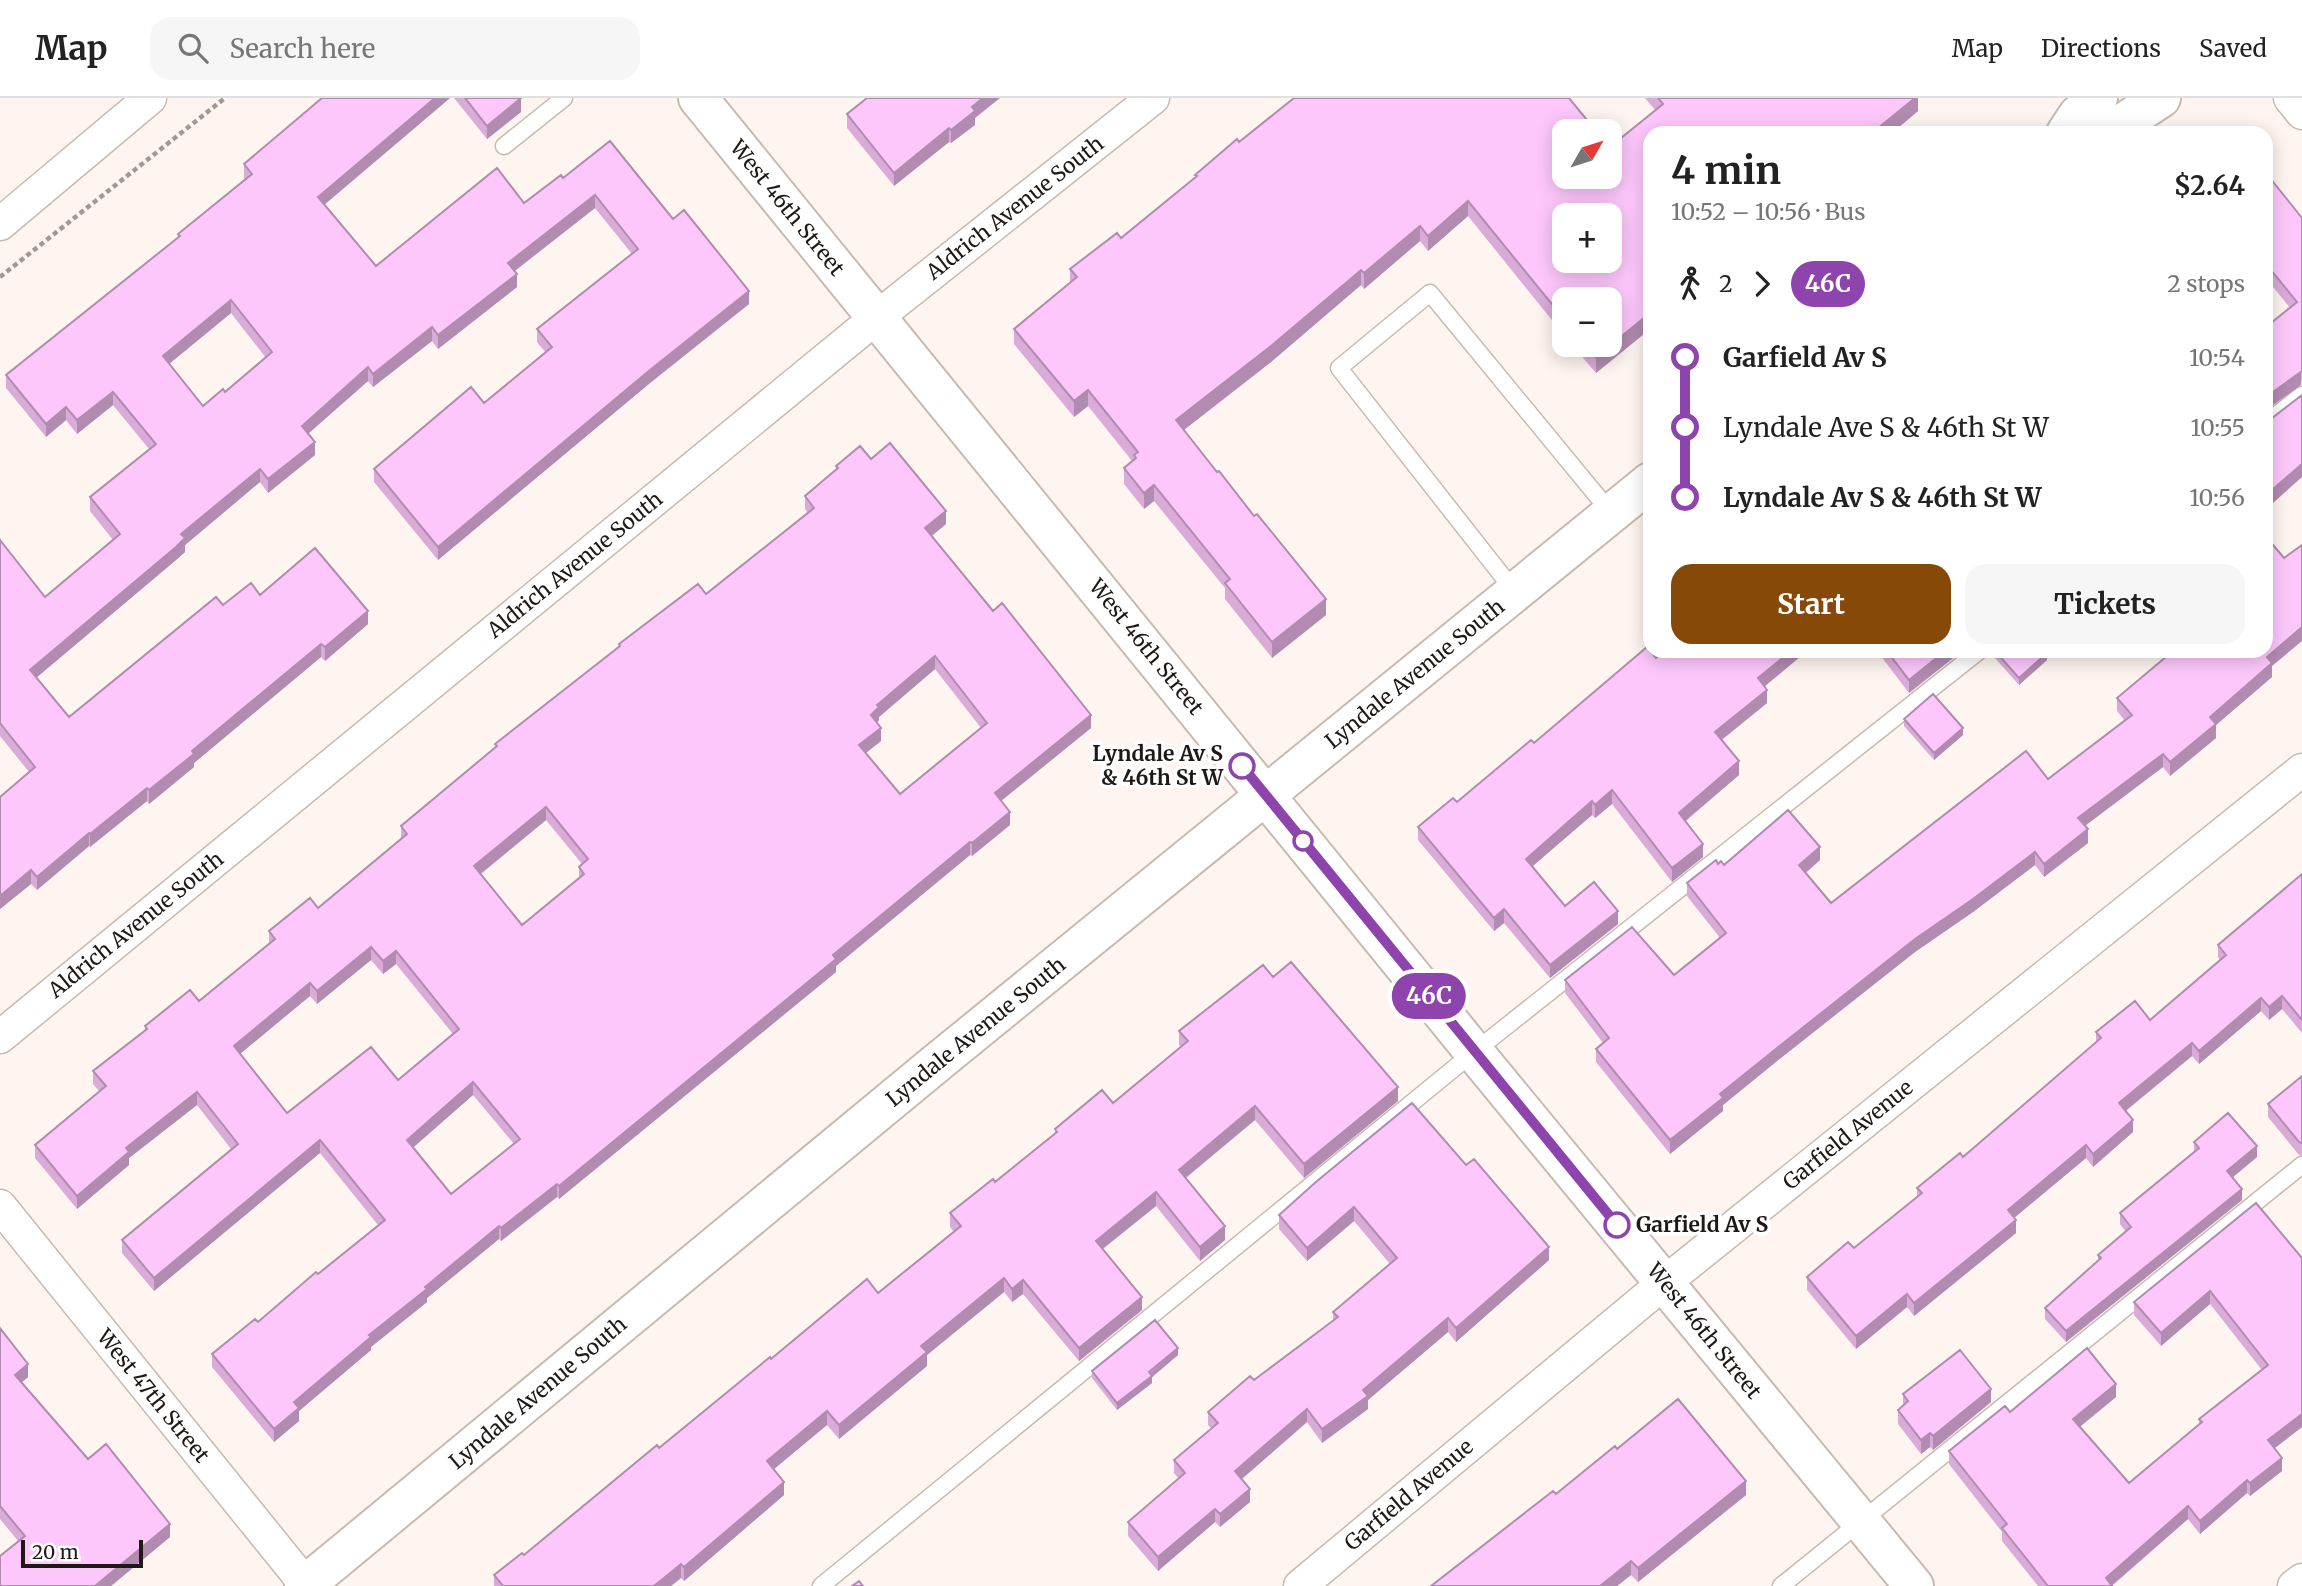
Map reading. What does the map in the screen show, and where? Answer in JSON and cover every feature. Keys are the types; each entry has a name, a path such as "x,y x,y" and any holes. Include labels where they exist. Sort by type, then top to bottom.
{"main road":[{"name":"West 46th Street","path":"698,98 1474,1052 1914,1586"},
{"path":"2071,126 2078,115 2098,98"},
{"path":"2119,126 2161,98"},
{"name":"Lyndale Avenue South","path":"305,1586 940,1061 1643,488"}],"street":[{"path":"0,224 150,98"},
{"name":"Aldrich Avenue South","path":"0,1037 876,318 1153,98"},
{"path":"2290,98 2302,113"},
{"name":"Garfield Avenue","path":"1300,1586 1664,1283 2302,769"},
{"name":"West 47th Street","path":"0,1206 305,1586"},
{"path":"2294,1586 2302,1580"}],"lane":[{"path":"504,146 564,98"},
{"path":"1515,592 1339,368 1430,293 1612,514"},
{"path":"2273,418 2302,395"},
{"path":"821,1586 1474,1052 1970,658"},
{"path":"1781,1586 2302,1165"}],"path":[{"path":"0,277 225,98"}],"building":[{"path":"322,98 435,98 318,197 376,266 497,168 524,203 561,175 563,178 610,141 673,219 684,210 749,291 438,547 374,469 471,387 484,403 552,347 537,329 638,249 595,195 508,263 517,274 438,335 432,327 373,374 368,367 302,426 315,442 268,479 260,469 181,534 185,538 176,547 30,670 69,717 216,597 223,605 251,583 260,595 315,548 368,611 325,647 321,644 192,751 194,754 89,833 37,877 31,870 0,896 0,797 35,767 0,723 0,540 45,597 120,534 90,497 156,444 113,392 77,420 66,407 46,424 6,375 180,236 178,234 252,174 244,164","holes":["231,300 272,352 225,392 223,389 203,406 163,356"]},
{"path":"465,98 521,98 487,126"},
{"path":"867,98 983,98 972,107 975,111 951,130 949,128 894,173 847,114"},
{"path":"1294,98 1569,98 1586,119 1552,119 1552,189 1622,189 1622,137 1663,104 1658,98 1915,98 1881,126 1643,126 1643,319 1622,336 1622,287 1552,287 1552,304 1468,201 1428,236 1420,226 1364,273 1361,270 1271,346 1176,420 1326,599 1272,642 1225,583 1230,579 1154,485 1144,493 1124,468 1136,458 1134,455 1138,452 1088,390 1074,401 1014,329 1077,277 1070,269 1117,233 1121,238 1197,176 1195,175 1237,139 1239,142"},
{"path":"2273,182 2302,218 2302,371 2273,392 2273,321 2297,302 2273,273"},
{"path":"2302,395 2302,464 2273,489 2273,417"},
{"path":"890,443 946,511 925,528 993,611 1002,603 1091,715 995,793 1010,812 833,955 836,959 559,1186 557,1184 501,1228 499,1226 425,1287 427,1289 369,1335 371,1337 294,1402 299,1408 274,1429 212,1354 255,1319 258,1322 316,1272 318,1274 385,1220 320,1140 154,1278 122,1240 238,1144 197,1092 126,1148 129,1152 77,1196 35,1145 106,1086 93,1071 147,1029 145,1026 190,990 199,1001 275,939 269,931 310,898 318,908 407,834 401,826 497,746 495,744 620,646 619,644 698,584 706,594 814,508 805,496 860,446 871,459","holes":["935,656 987,723 900,794 859,745 881,728 871,715 879,707 877,705","546,807 588,859 579,867 584,874 522,925 474,866","371,947 383,961 396,951 459,1029 398,1080 371,1047 287,1113 234,1046 310,983 317,991","473,1082 520,1139 451,1194 407,1140"]},
{"path":"2273,545 2284,558 2302,545 2302,627 2273,652"},
{"path":"1643,650 1643,658 1782,658 1758,678 1767,690 1715,732 1739,761 1679,813 1703,844 1672,868 1612,790 1595,805 1592,801 1526,859 1565,906 1594,882 1618,911 1550,965 1504,909 1494,918 1418,827 1453,798 1457,802 1531,740 1534,743"},
{"path":"1892,658 1936,658 1909,680"},
{"path":"2001,658 2041,658 2019,678"},
{"path":"2165,658 2268,658 2272,663 2210,717 2216,724 2170,762 2163,754 2078,818 2088,829 2044,864 2035,852 1915,939 1720,1094 1723,1098 1670,1140 1596,1049 1609,1038 1565,980 1632,927 1674,975 1726,933 1687,883 1716,860 1718,864 1721,861 1724,865 1788,810 1820,847 1799,865 1831,903 2026,751 2048,779 2132,715 2117,698"},
{"path":"1933,694 1963,728 1934,753 1904,719"},
{"path":"2302,874 2302,1020 2282,996 2269,1007 2261,998 2199,1051 2192,1043 2119,1103 2133,1120 2093,1154 2086,1145 2008,1210 2016,1220 1914,1303 1907,1294 1856,1336 1807,1277 1848,1242 1854,1248 1922,1193 1917,1188 1960,1153 1963,1157 2101,1038 2096,1032 2135,1001 2150,1020 2226,955 2218,945"},
{"path":"1291,962 1398,1087 1304,1164 1255,1106 1179,1170 1225,1226 1200,1247 1156,1192 1096,1241 1142,1297 1079,1348 1023,1280 1012,1289 1004,1278 921,1346 927,1352 839,1425 827,1411 767,1461 784,1482 684,1567 681,1564 654,1586 503,1586 494,1575 522,1553 524,1555 657,1445 659,1448 867,1279 878,1293 961,1226 950,1213 993,1179 995,1182 1057,1132 1055,1129 1102,1090 1113,1103 1188,1041 1179,1031 1263,965 1273,977"},
{"path":"2302,1076 2302,1143 2268,1104"},
{"path":"1412,1103 1466,1165 1474,1159 1549,1247 1456,1328 1448,1318 1363,1390 1368,1396 1322,1429 1307,1409 1235,1471 1250,1489 1220,1514 1215,1509 1158,1557 1128,1522 1185,1473 1174,1460 1218,1423 1208,1412 1250,1376 1254,1380 1338,1317 1333,1312 1397,1258 1354,1207 1307,1248 1279,1215"},
{"path":"2228,1113 2257,1146 2227,1171 2242,1189 2066,1331 2045,1308 2101,1258 2098,1255 2131,1227 2120,1213 2199,1148 2194,1142"},
{"path":"2256,1203 2302,1258 2302,1414 2268,1440 2282,1458 2250,1483 2247,1480 2200,1521 2188,1506 2106,1578 2112,1586 2048,1586 2002,1528 2007,1524 1949,1451 2005,1406 2010,1412 2087,1348 2116,1384 2073,1419 2129,1483 2202,1422 2199,1419 2268,1365 2210,1291 2161,1333 2134,1302"},
{"path":"1155,1320 1178,1348 1149,1372 1152,1376 1117,1403 1092,1371"},
{"path":"0,1328 28,1364 15,1375 88,1459 106,1444 170,1524 95,1586 0,1586 0,1556 25,1536 0,1506"},
{"path":"1960,1350 1991,1389 1933,1436 1930,1433 1921,1440 1898,1410 1908,1401 1903,1394"},
{"path":"1678,1399 1746,1481 1638,1568 1631,1561 1600,1586 1431,1586 1553,1491 1556,1494 1615,1446 1617,1449"}],"bus line":[{"name":"46C","path":"1242,766 1617,1225"}],"place":[{"name":"Lyndale Av S & 46th St W","path":"1242,766"},
{"name":"Garfield Av S","path":"1617,1225"}]}
